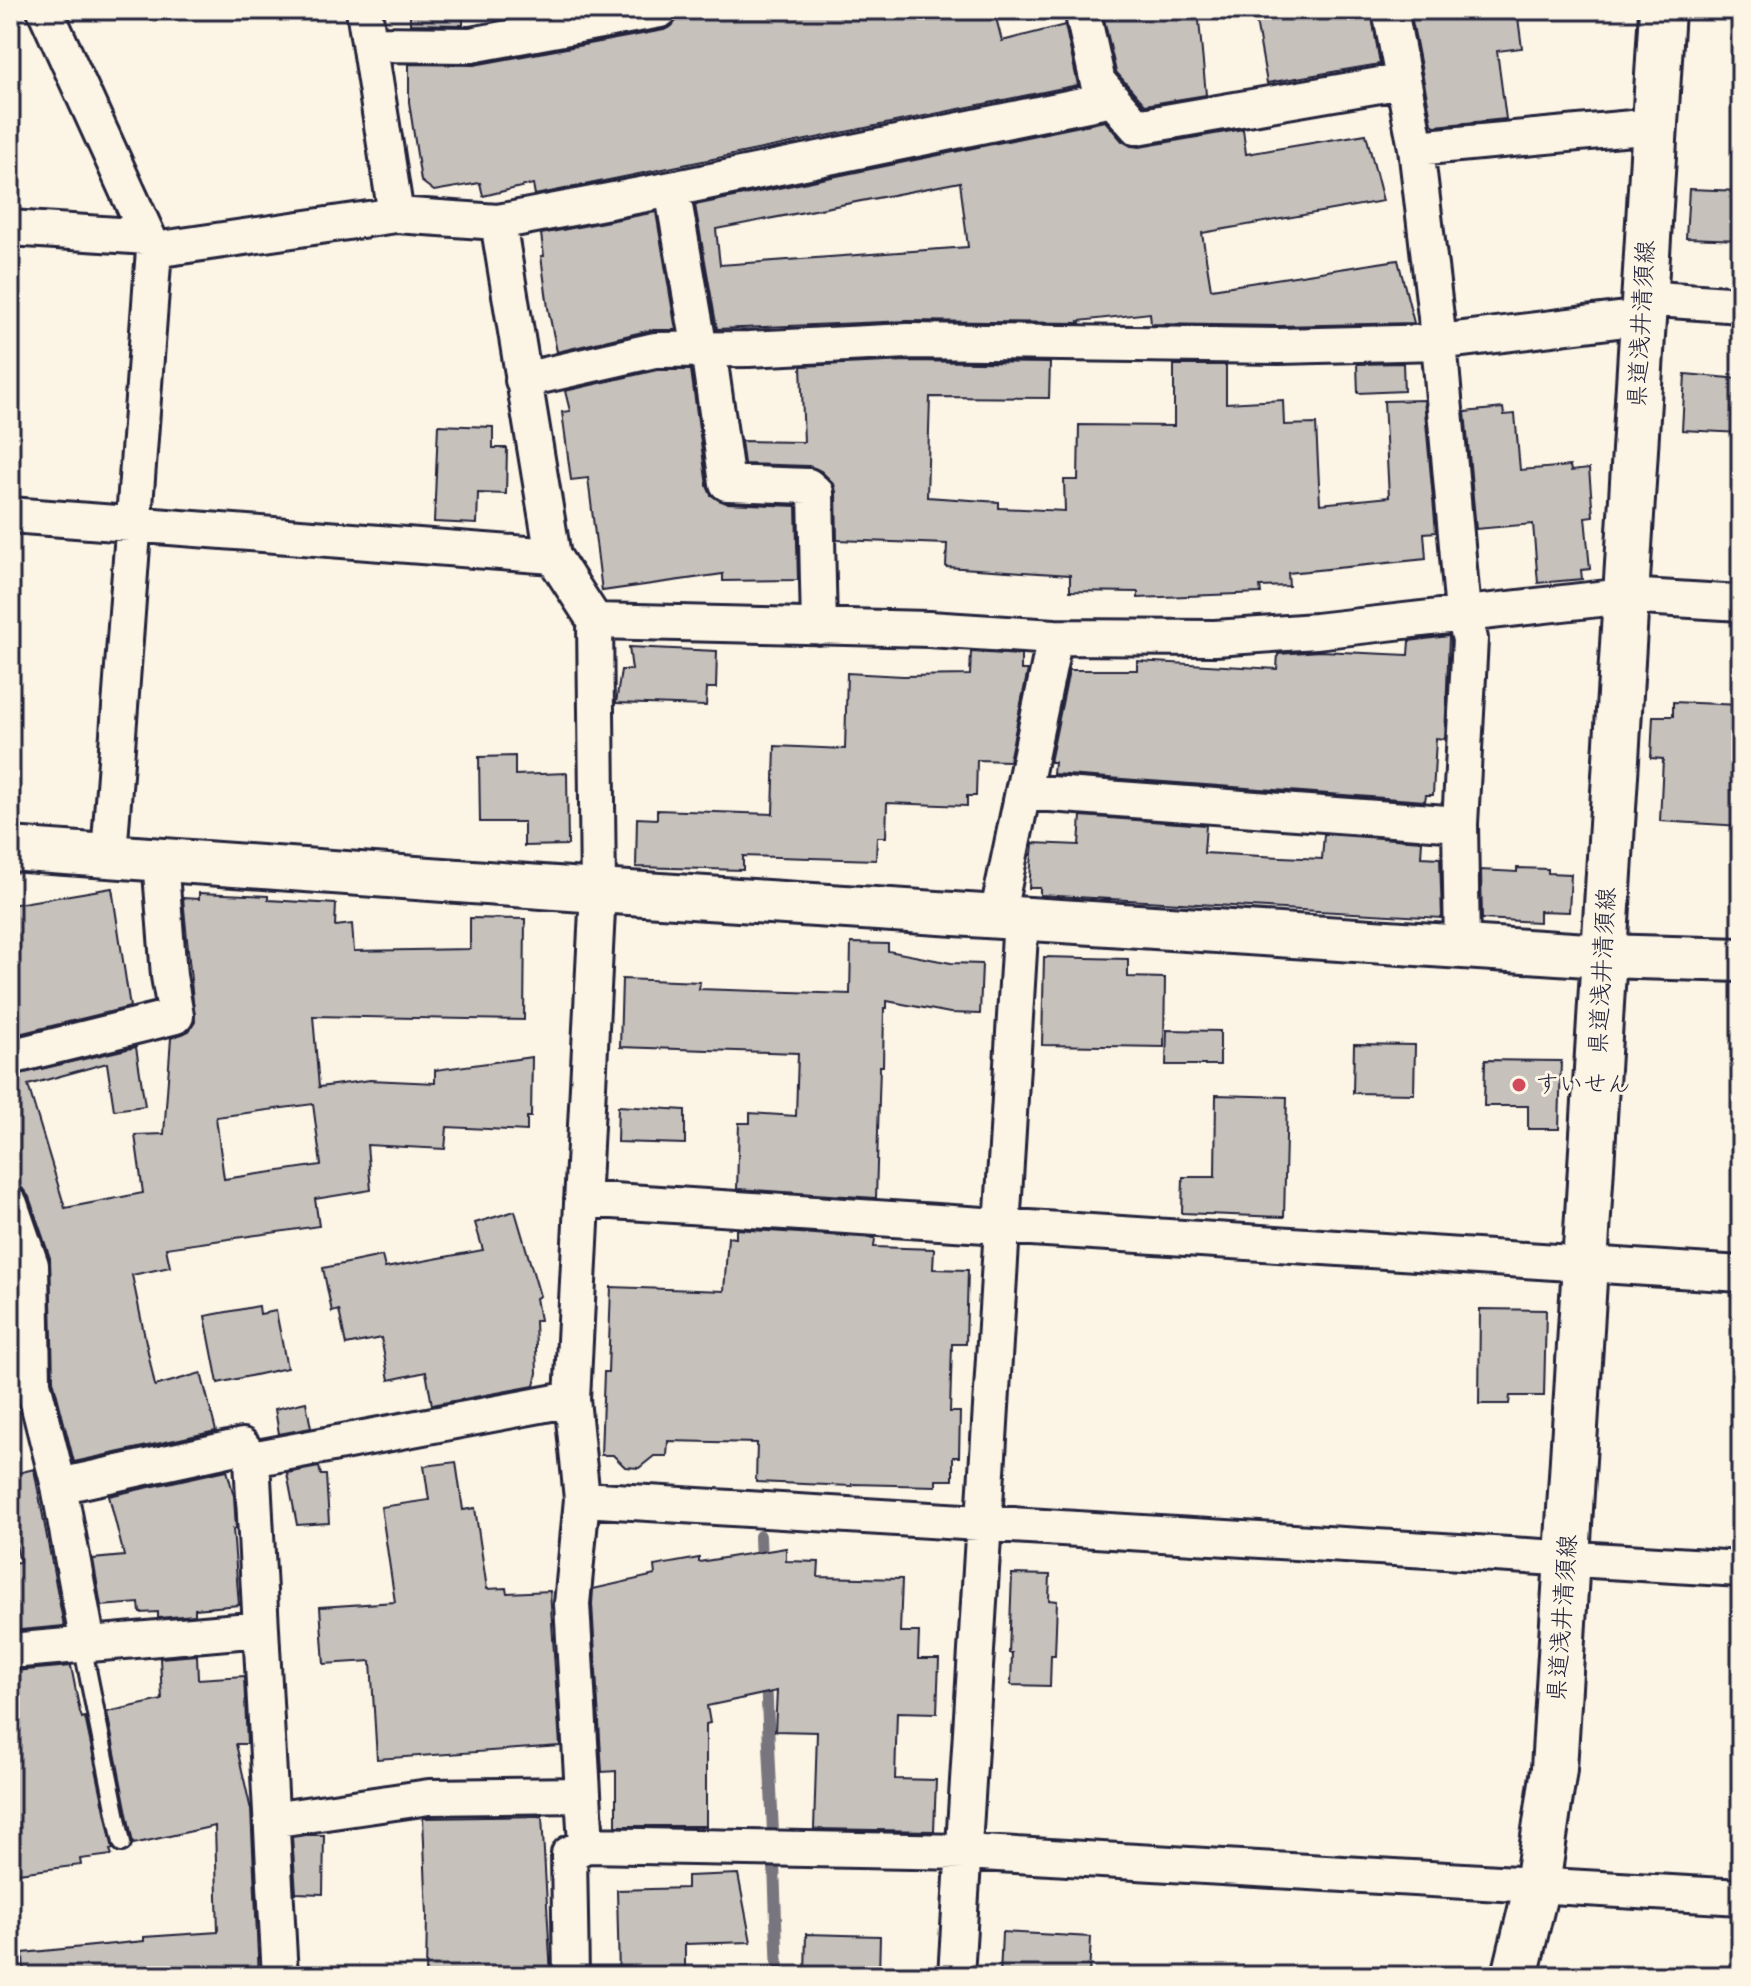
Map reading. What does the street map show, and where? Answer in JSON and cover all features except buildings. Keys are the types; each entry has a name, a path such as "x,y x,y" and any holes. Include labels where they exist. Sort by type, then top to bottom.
{"main road":[{"name":"県道浅井清須線","path":"1515,1976 1537,1885 1554,1769 1662,10"}],"street":[{"path":"45,10 151,244 109,855"},
{"path":"364,10 396,215"},
{"path":"370,44 471,45 618,14 660,10"},
{"path":"10,228 151,244 396,215 498,222 672,189 1102,101 1082,10"},
{"path":"1390,10 1416,148 1439,342 1463,613 1470,639 1460,824 1462,947"},
{"path":"1098,82 1137,127 1403,81"},
{"path":"1416,148 1654,126"},
{"path":"672,189 727,483 808,486 816,493 819,627"},
{"path":"498,222 553,556 595,621 598,891 572,1399 582,1499 572,1604 586,1845"},
{"path":"523,380 655,350 908,341 1279,346 1439,342 1642,307 1741,305"},
{"path":"10,515 553,556"},
{"path":"595,621 929,629 1055,637 1215,638 1316,631 1625,596 1741,603"},
{"path":"956,1976 1002,1227 1009,918 1023,792 1055,637"},
{"path":"1023,792 1460,824"},
{"path":"10,849 1009,918 1603,956 1741,960"},
{"path":"10,1057 176,1016 169,976 160,859"},
{"path":"582,1199 1741,1274"},
{"path":"10,1204 31,1265 27,1384 59,1486 85,1644"},
{"path":"252,1459 572,1399"},
{"path":"59,1486 242,1446 252,1459 280,1976"},
{"path":"582,1499 1741,1569"},
{"path":"10,1651 261,1629"},
{"path":"271,1820 429,1797 583,1795"},
{"path":"571,1976 569,1854 586,1845 964,1852 1741,1897"}],"lane":[{"path":"85,1644 122,1843"}],"waterway":[{"path":"760,1536 761,1565"},
{"path":"766,1679 773,1833"},
{"path":"774,1864 778,1976"}],"place":[{"name":"すいせん","path":"1519,1085"}]}
